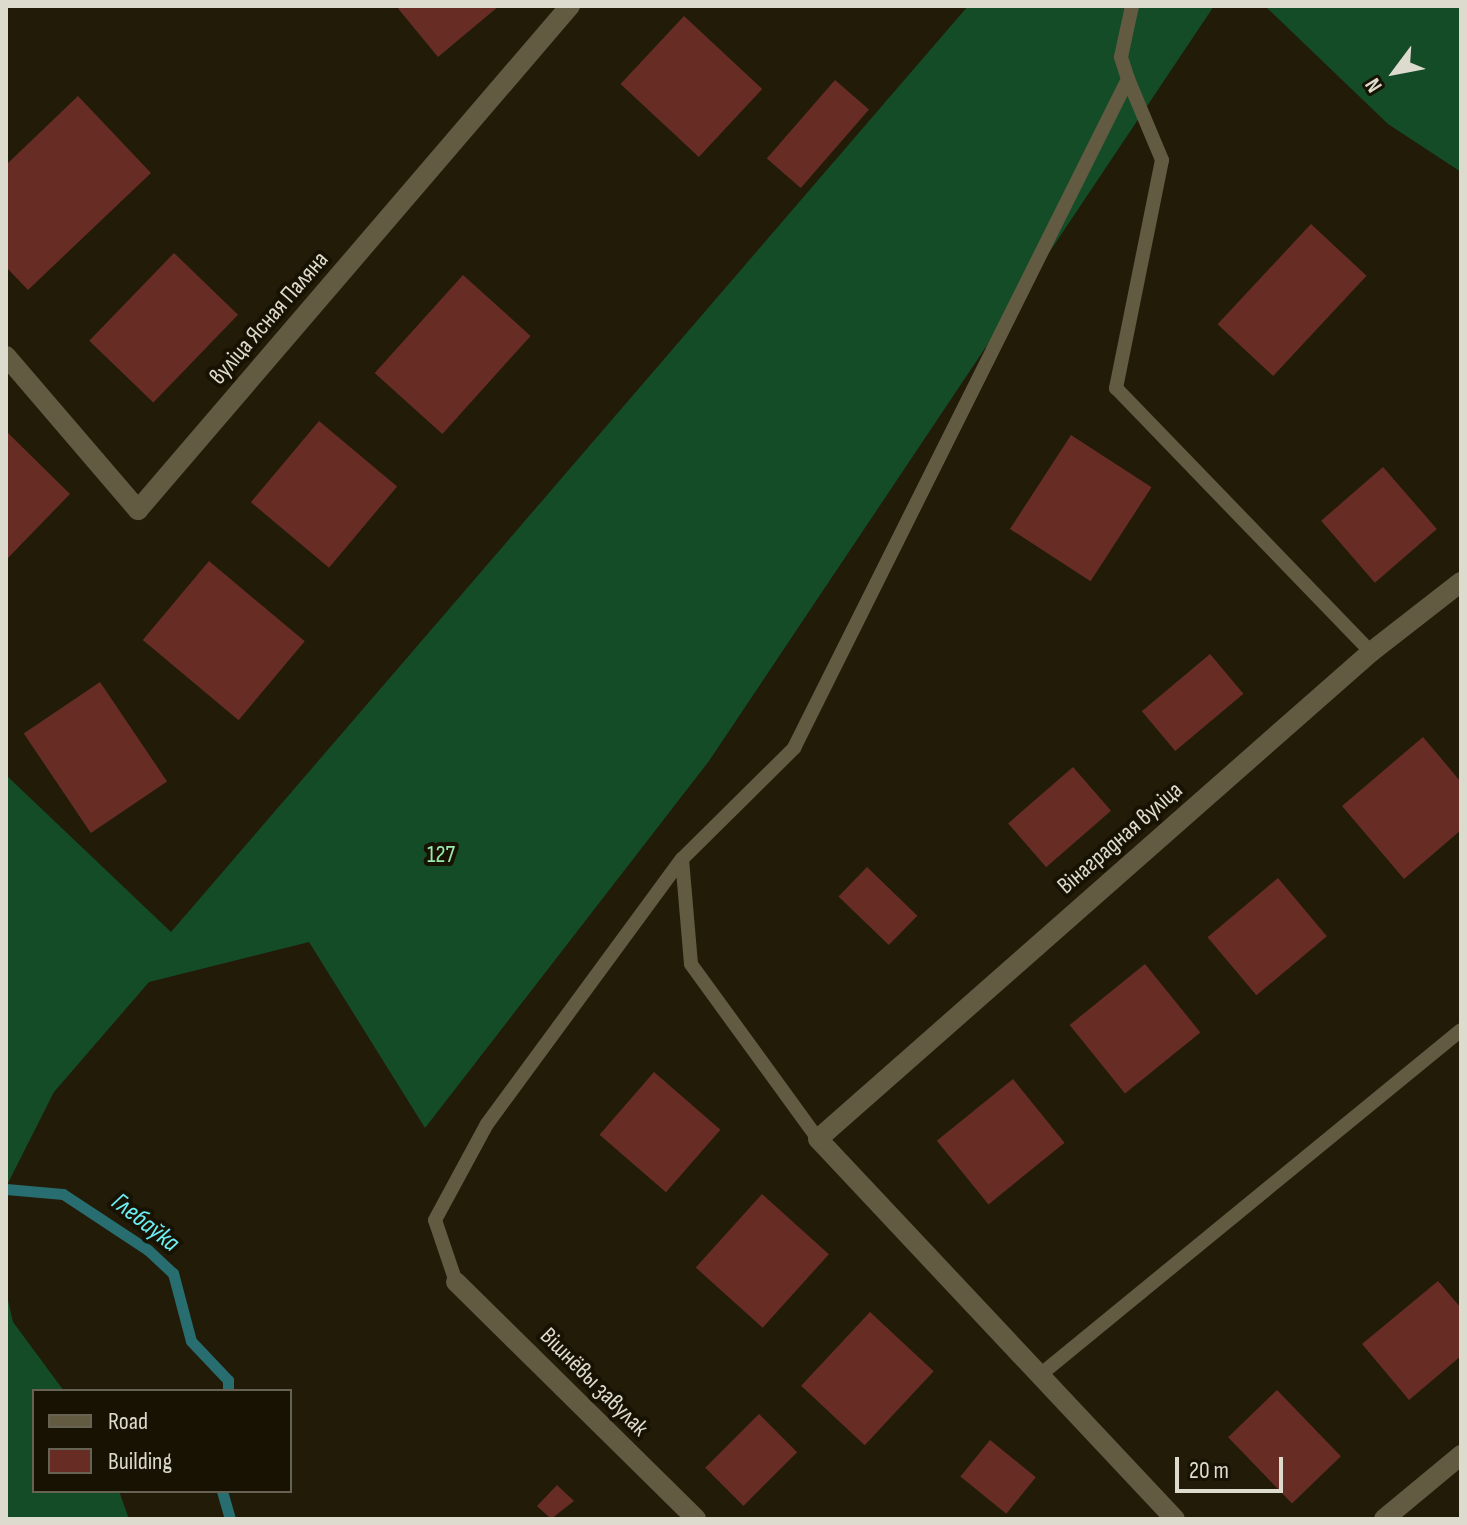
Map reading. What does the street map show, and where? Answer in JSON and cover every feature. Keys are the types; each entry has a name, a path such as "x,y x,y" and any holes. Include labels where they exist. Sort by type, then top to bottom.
{"street":[{"name":"вуліца Ясная Паляна","path":"6,356 138,510 570,6"},
{"name":"Вінаградная вуліца","path":"818,1139 1371,652 1461,582"},
{"path":"818,1139 1175,1519"},
{"name":"Вішнёвы завулак","path":"456,1282 696,1519"},
{"path":"1384,1519 1461,1455"}],"lane":[{"path":"1132,6 1121,57 1162,160 1116,388 1371,652"},
{"path":"456,1282 435,1220 487,1124 682,859 794,748 1128,79"},
{"path":"682,859 691,964 818,1139"},
{"path":"1040,1375 1461,1030"}],"green space":[{"name":"127","path":"968,6 1214,6 709,761 425,1128 309,942 149,982 54,1092 6,1187 6,775 171,932"},
{"path":"1265,6 1461,6 1461,172 1388,124"},
{"path":"6,1291 13,1322 63,1389 32,1389 32,1493 120,1493 129,1519 6,1519"}],"building":[{"path":"396,6 499,6 438,57"},
{"path":"684,16 762,89 699,157 621,84"},
{"path":"835,80 869,110 801,188 767,158"},
{"path":"78,96 151,173 28,290 6,267 6,165"},
{"path":"1311,224 1367,276 1273,376 1218,324"},
{"path":"174,253 238,315 153,403 89,341"},
{"path":"463,275 531,336 442,434 375,373"},
{"path":"319,421 397,487 329,568 251,502"},
{"path":"6,431 70,494 6,560"},
{"path":"1071,435 1152,487 1091,581 1010,529"},
{"path":"1383,467 1437,529 1375,583 1321,521"},
{"path":"209,561 305,641 239,720 143,640"},
{"path":"1210,654 1243,694 1175,751 1142,711"},
{"path":"100,682 167,781 91,833 24,733"},
{"path":"1423,737 1461,782 1461,830 1404,879 1342,806"},
{"path":"1073,767 1111,811 1046,867 1008,823"},
{"path":"867,867 917,916 889,945 839,896"},
{"path":"1278,878 1327,936 1256,995 1208,937"},
{"path":"1145,964 1200,1032 1125,1093 1070,1025"},
{"path":"654,1072 720,1130 666,1192 600,1135"},
{"path":"1013,1079 1065,1143 988,1204 937,1141"},
{"path":"762,1194 829,1254 763,1328 696,1268"},
{"path":"1438,1281 1461,1308 1461,1356 1409,1400 1362,1344"},
{"path":"870,1312 934,1371 865,1445 801,1386"},
{"path":"1277,1390 1341,1456 1292,1503 1228,1437"},
{"path":"759,1414 797,1452 743,1506 705,1468"},
{"path":"990,1440 1036,1477 1006,1514 960,1477"},
{"path":"557,1485 574,1501 551,1519 537,1506"}],"waterway":[{"name":"Глебаўка","path":"6,1189 63,1194 148,1250 173,1273 191,1341 228,1380 228,1389"},
{"name":"Глебаўка","path":"223,1493 230,1519"}]}
